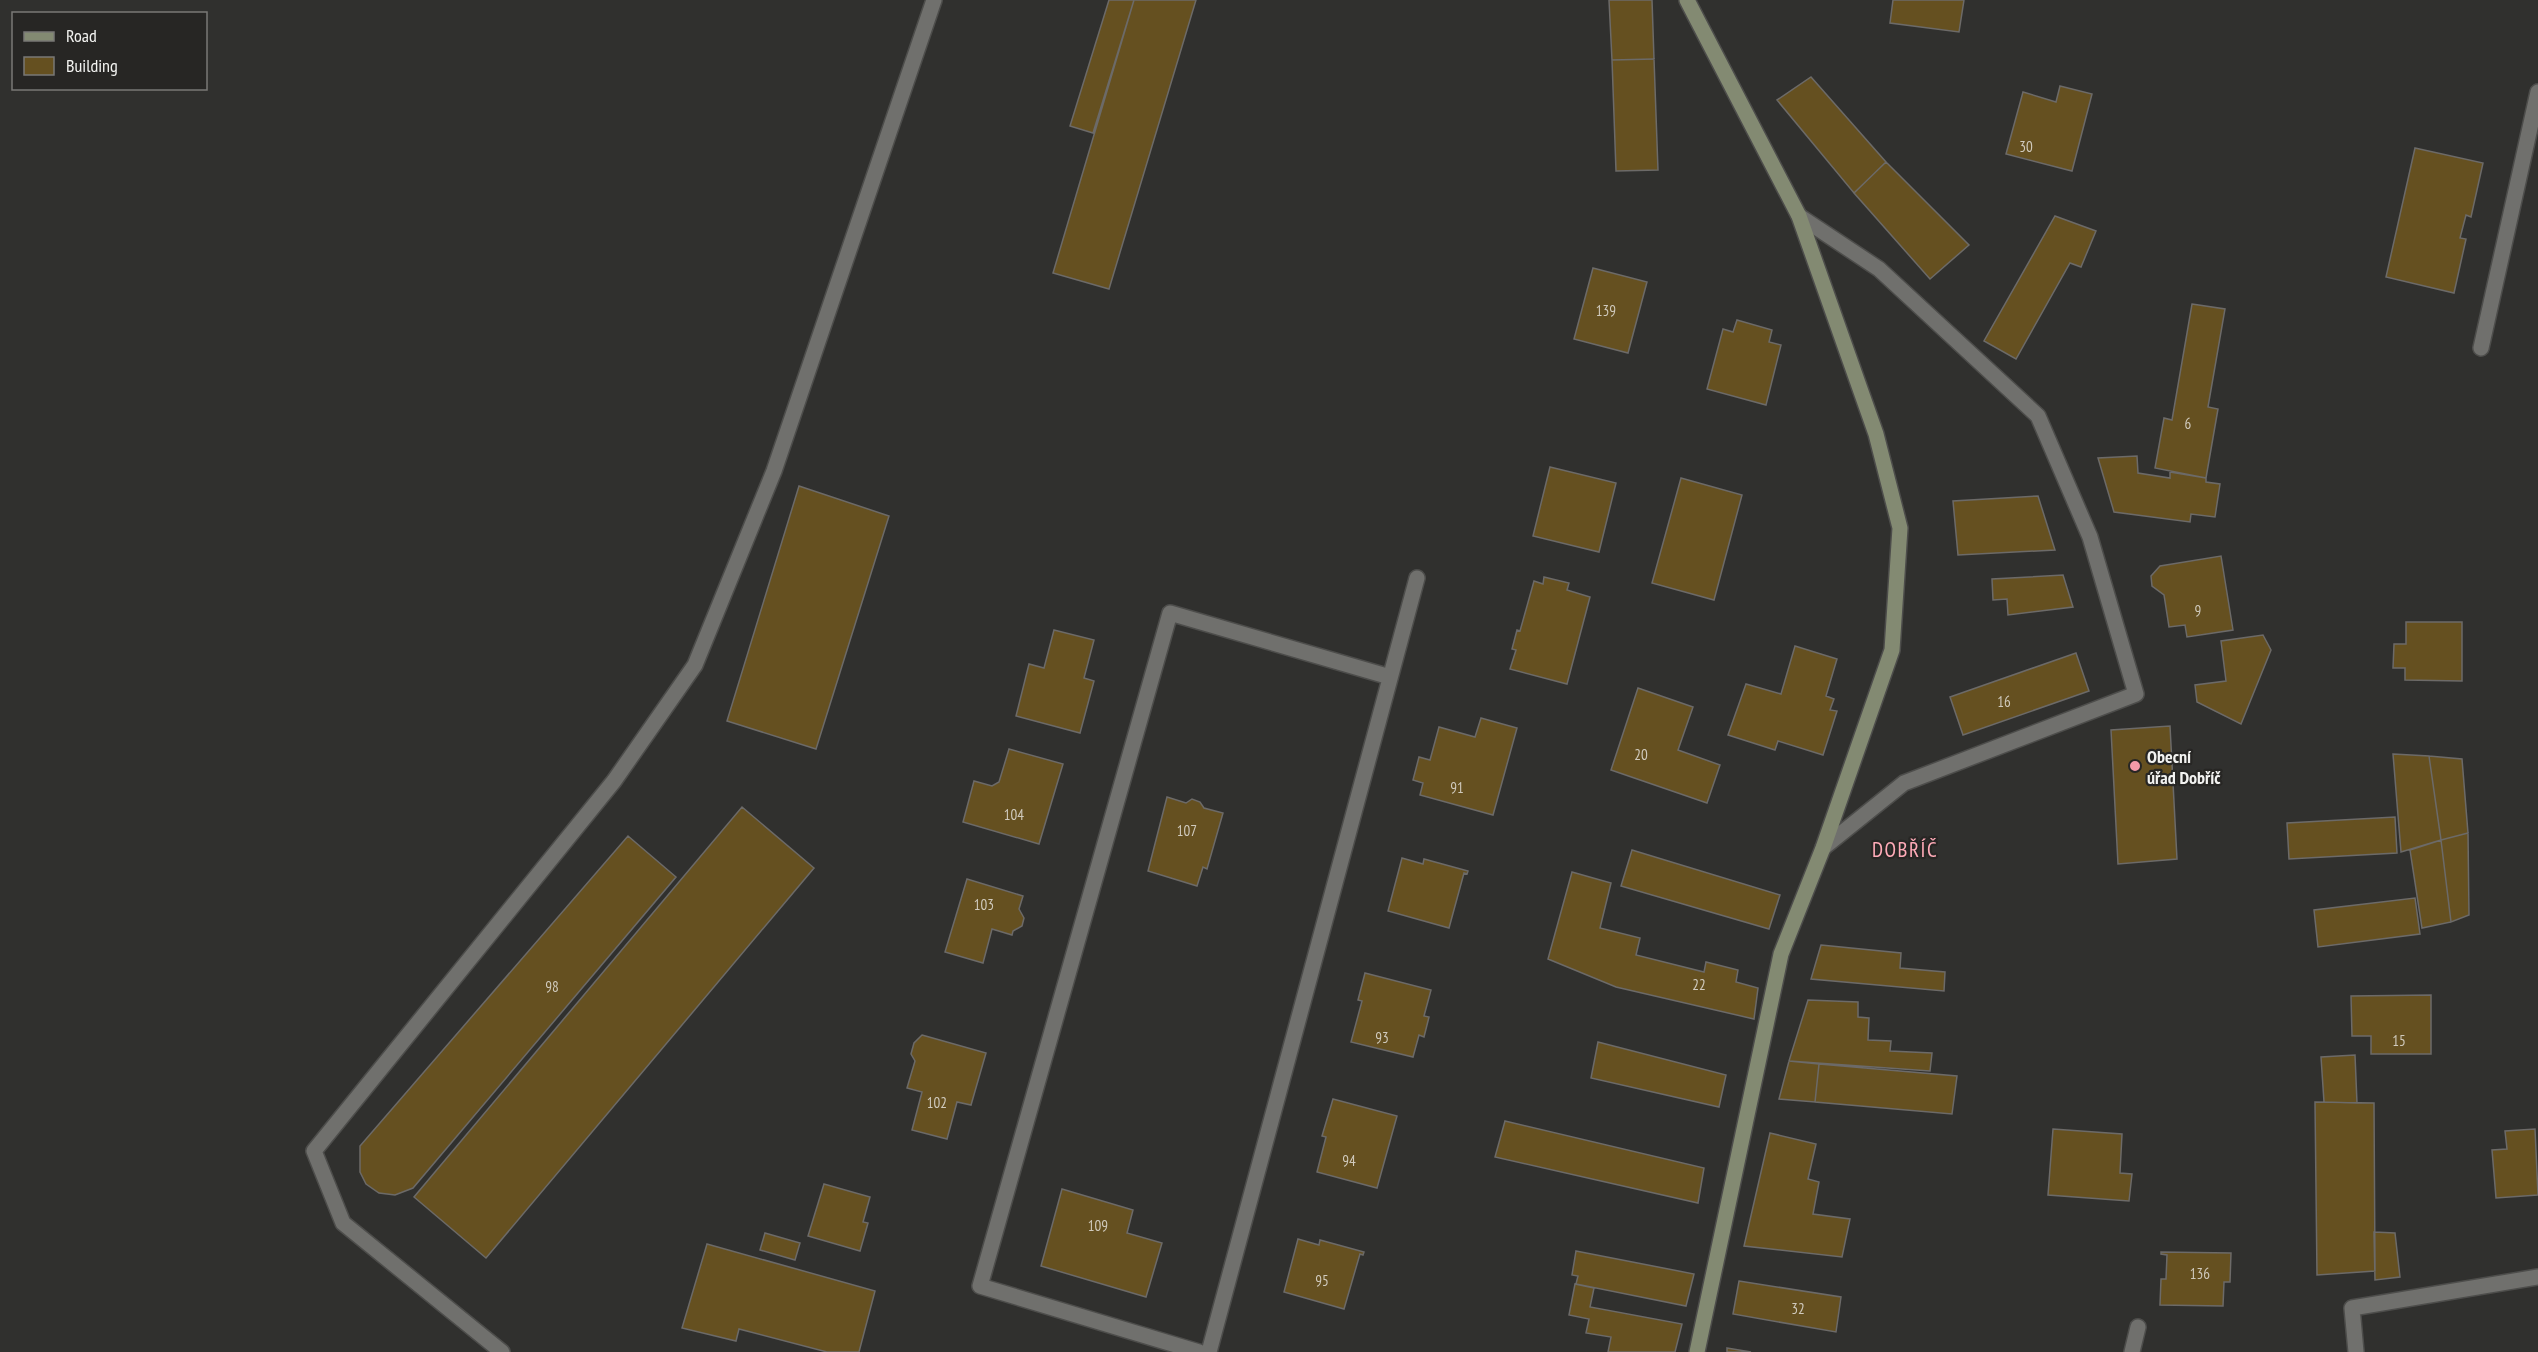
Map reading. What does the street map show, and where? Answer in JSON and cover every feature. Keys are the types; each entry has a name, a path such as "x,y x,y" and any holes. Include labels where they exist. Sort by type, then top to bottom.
{"street":[{"path":"502,1352 343,1223 314,1151 614,781 695,665 774,471 934,0"},
{"path":"1687,0 1799,216 1876,434 1900,528 1892,650 1823,848 1781,954 1697,1352"},
{"path":"2481,348 2538,92"},
{"path":"1799,216 1879,269 2038,416 2090,537 2136,694 1904,783 1823,848"},
{"path":"1209,1352 1417,578"},
{"path":"1199,1352 980,1286 1170,613 1390,677"},
{"path":"2356,1352 2352,1308 2538,1277"},
{"path":"2132,1352 2138,1327"}],"building":[{"path":"1109,0 1134,0 1093,133 1070,126"},
{"path":"1134,0 1196,0 1109,289 1053,273"},
{"path":"1609,0 1652,0 1654,59 1612,60"},
{"path":"1893,0 1964,0 1959,32 1890,23"},
{"path":"1654,59 1658,170 1616,171 1612,60"},
{"path":"1811,77 1886,162 1854,193 1777,100"},
{"path":"2060,86 2092,94 2072,171 2006,154 2023,92 2056,102"},
{"path":"2415,148 2483,163 2471,217 2466,215 2460,238 2466,239 2454,293 2386,277"},
{"path":"1886,162 1969,245 1930,279 1854,193"},
{"path":"2055,216 2096,231 2081,267 2070,263 2016,359 1984,341"},
{"path":"1593,268 1647,282 1628,353 1574,339"},
{"path":"2192,304 2225,309 2208,407 2218,409 2206,478 2155,468 2164,418 2172,420"},
{"path":"1737,320 1772,330 1769,342 1781,345 1766,405 1707,389 1723,329 1733,332"},
{"path":"2137,456 2138,473 2170,478 2170,472 2206,478 2206,482 2220,484 2215,517 2191,514 2190,522 2114,512 2098,458"},
{"path":"1550,467 1616,483 1599,552 1533,536"},
{"path":"1681,478 1742,495 1714,600 1652,583"},
{"path":"799,486 889,516 816,749 727,721"},
{"path":"2038,496 2055,550 1958,555 1953,501"},
{"path":"2221,556 2233,630 2187,637 2185,625 2169,627 2164,595 2152,586 2151,576 2160,566"},
{"path":"2063,575 2073,607 2008,615 2007,599 1993,600 1992,579"},
{"path":"1544,577 1569,583 1567,590 1590,597 1567,684 1510,669 1516,650 1512,649 1517,630 1520,631 1534,581 1543,584"},
{"path":"2406,622 2462,622 2462,681 2405,680 2405,668 2393,668 2394,644 2406,644"},
{"path":"1054,630 1094,640 1084,678 1094,681 1080,733 1016,716 1029,664 1044,668"},
{"path":"2263,635 2271,650 2241,724 2197,702 2195,685 2226,681 2221,641"},
{"path":"1795,646 1837,659 1826,696 1834,699 1830,710 1837,711 1823,755 1778,741 1775,750 1728,735 1746,684 1781,694"},
{"path":"2076,653 2089,691 1963,735 1950,697"},
{"path":"1638,688 1693,707 1678,750 1720,765 1707,803 1611,770"},
{"path":"1481,718 1517,728 1493,815 1420,795 1423,783 1413,780 1419,757 1430,760 1439,727 1475,737"},
{"path":"2170,726 2177,859 2118,864 2111,730"},
{"path":"1009,749 1063,764 1039,844 963,822 974,781 992,786 999,782"},
{"path":"2393,754 2429,756 2441,840 2401,852"},
{"path":"2429,756 2462,759 2468,833 2441,840"},
{"path":"1167,797 1186,803 1192,799 1200,802 1204,808 1223,813 1207,869 1203,867 1197,886 1148,871"},
{"path":"742,807 814,868 486,1258 414,1197"},
{"path":"2395,817 2397,853 2289,859 2287,823"},
{"path":"2468,833 2469,915 2451,922 2441,840"},
{"path":"628,836 676,877 413,1188 395,1195 379,1193 366,1184 360,1172 360,1146"},
{"path":"2441,840 2451,922 2422,928 2410,850"},
{"path":"1632,850 1780,895 1769,929 1621,886"},
{"path":"1402,858 1423,864 1424,859 1468,871 1467,874 1464,873 1449,928 1388,911"},
{"path":"1572,872 1611,883 1600,928 1640,938 1636,955 1704,972 1706,962 1738,970 1736,982 1758,988 1754,1019 1616,987 1548,959"},
{"path":"967,879 1023,896 1019,909 1024,918 1022,926 1013,931 1012,935 992,929 983,963 945,952"},
{"path":"2415,898 2420,934 2318,947 2314,910"},
{"path":"1821,945 1901,953 1900,968 1945,972 1944,991 1811,979"},
{"path":"1365,973 1431,990 1424,1016 1429,1017 1424,1037 1419,1035 1413,1057 1351,1042 1362,1001 1358,1000"},
{"path":"2431,995 2431,1054 2371,1054 2371,1036 2352,1036 2351,996"},
{"path":"1808,1000 1858,1002 1858,1017 1869,1018 1868,1040 1891,1041 1890,1051 1932,1053 1930,1071 1789,1061"},
{"path":"922,1035 986,1053 971,1105 957,1102 947,1139 912,1130 922,1092 907,1088 915,1061 911,1054 914,1043"},
{"path":"1598,1042 1726,1075 1719,1107 1591,1078"},
{"path":"2355,1055 2357,1103 2324,1102 2321,1057"},
{"path":"1789,1061 1819,1064 1815,1102 1779,1099"},
{"path":"1819,1064 1957,1076 1952,1114 1815,1102"},
{"path":"1333,1099 1397,1116 1377,1188 1317,1172 1326,1137 1322,1136"},
{"path":"2315,1102 2374,1103 2375,1271 2317,1275"},
{"path":"1505,1121 1704,1168 1698,1203 1495,1157"},
{"path":"2053,1129 2122,1134 2120,1173 2132,1174 2129,1201 2048,1195"},
{"path":"2535,1129 2538,1195 2496,1198 2492,1150 2507,1149 2505,1131"},
{"path":"1770,1133 1816,1144 1808,1179 1819,1182 1813,1214 1850,1219 1842,1257 1744,1246"},
{"path":"824,1184 870,1197 863,1222 868,1223 860,1251 808,1236"},
{"path":"1062,1189 1133,1210 1127,1233 1162,1243 1146,1297 1041,1266"},
{"path":"2374,1232 2395,1233 2400,1277 2375,1280"},
{"path":"765,1233 800,1243 795,1260 760,1250"},
{"path":"1298,1239 1319,1245 1320,1240 1364,1252 1363,1255 1360,1254 1344,1309 1284,1292"},
{"path":"707,1244 875,1291 859,1352 827,1352 739,1329 736,1341 682,1328"},
{"path":"1576,1251 1694,1274 1686,1306 1576,1284 1578,1276 1572,1275"},
{"path":"2161,1252 2231,1253 2230,1282 2224,1282 2223,1306 2160,1305 2161,1279 2166,1279 2167,1255"},
{"path":"1739,1281 1841,1297 1836,1332 1733,1314"},
{"path":"1575,1284 1594,1288 1590,1307 1682,1324 1675,1352 1608,1352 1611,1337 1586,1333 1589,1319 1569,1315"},
{"path":"1727,1348 1751,1352 1727,1352"}],"place":[{"name":"Obecní úřad Dobříč","path":"2135,766"}],"district":[{"name":"DOBŘÍČ","path":"1905,849"}]}
